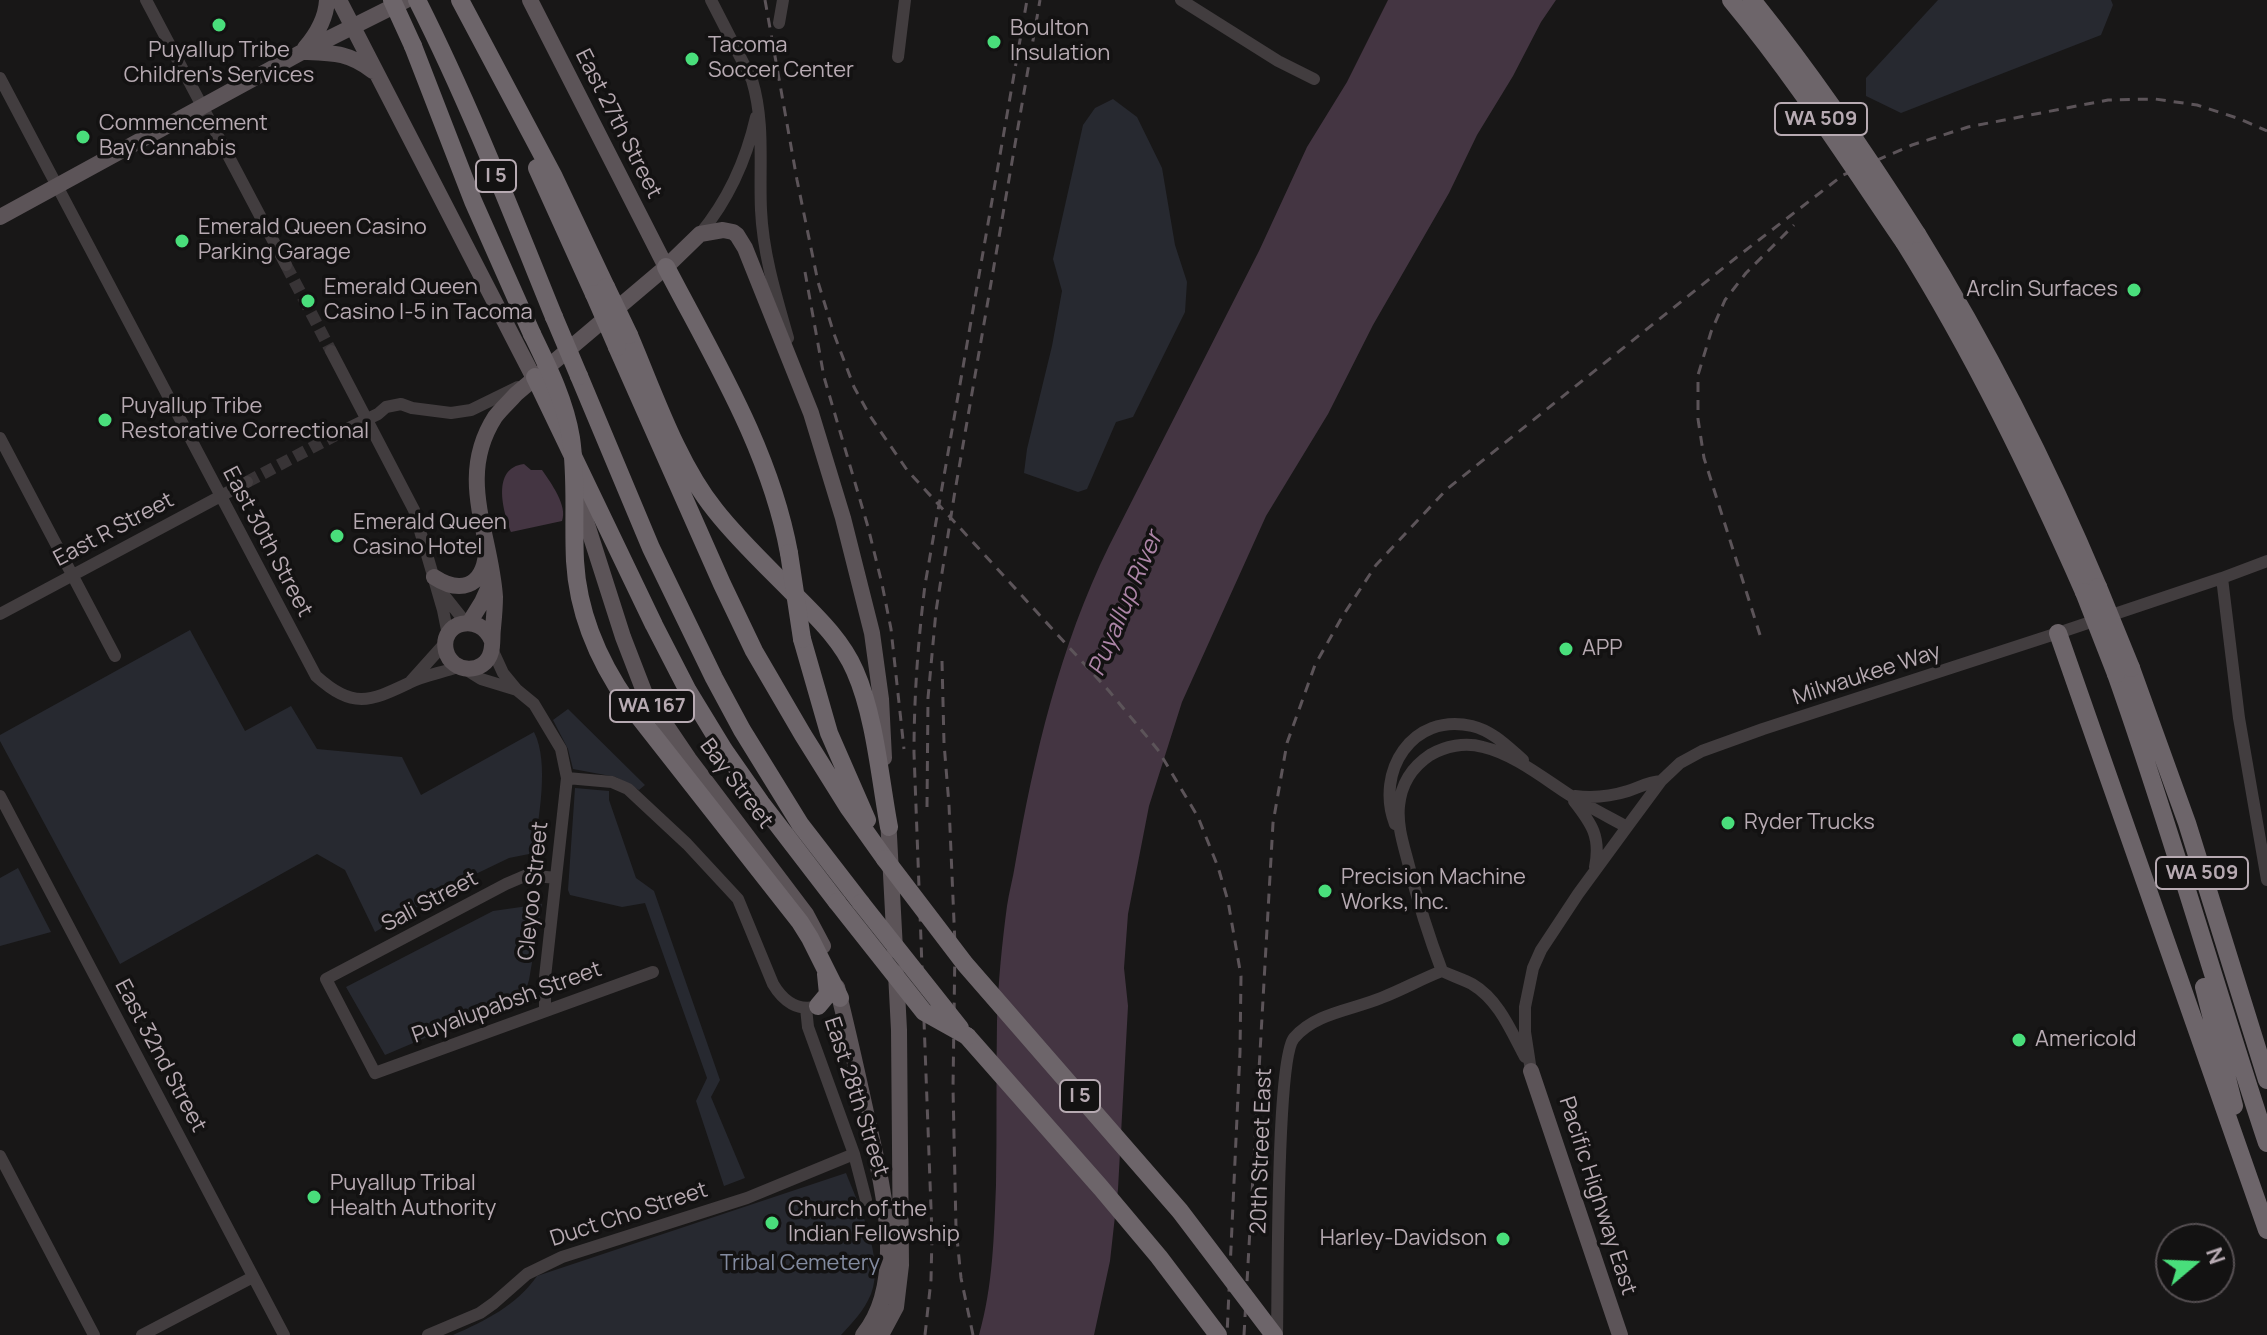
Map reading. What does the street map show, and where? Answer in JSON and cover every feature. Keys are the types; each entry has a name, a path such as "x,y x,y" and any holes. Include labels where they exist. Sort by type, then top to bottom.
{"highway":[{"path":"392,0 478,214 557,389 570,434 575,561 582,608 597,654 628,703 787,905 810,938 840,998"},
{"name":"I 5","path":"417,0 481,140 651,548 684,620 749,741 800,824 861,903 967,1036 1140,1234 1218,1335"},
{"name":"WA 509","path":"1731,0 1964,311 2012,399 2043,462 2123,671 2187,823 2267,1080"},
{"name":"WA 509","path":"1752,0 1855,139 1910,238"},
{"path":"465,8 554,177 623,341 706,498 747,546 823,623 856,672 869,719 889,827"},
{"path":"666,267 748,426 771,483 789,553 802,639 821,709 885,859"},
{"name":"I 5","path":"623,341 722,584 754,651 848,807 965,964 1180,1211 1275,1335"},
{"path":"535,377 688,691 739,771 924,1012 967,1036"},
{"path":"2058,633 2267,1230"},
{"name":"WA 509","path":"2123,671 2230,1033 2267,1143"},
{"path":"2149,767 2239,1124 2267,1217"},
{"path":"812,1007 826,998 828,990 824,963"},
{"path":"2235,977 2267,1065"}],"main road":[{"path":"302,52 318,32 327,0"},
{"path":"339,0 535,377"},
{"path":"0,217 302,52 406,0"},
{"name":"East 27th Street","path":"530,0 666,267"},
{"path":"302,52 351,57 378,75"},
{"path":"643,221 663,241 678,245 723,230 737,235 745,248 811,413 872,633 881,699 899,1030 901,1265 896,1307 881,1335"},
{"path":"492,645 485,629 467,623 453,629 447,638 448,656 462,668 480,667 490,656 492,645 495,598 476,491 479,454 496,415 535,377 695,239"},
{"name":"Bay Street","path":"535,377 581,504 626,647 645,694 689,759 806,914 833,969 880,1179 886,1241 885,1287 876,1316 863,1335"},
{"path":"434,577 455,587 471,583 481,572 487,545"},
{"path":"467,623 489,589 492,577"},
{"path":"812,1007 833,1008 846,1022"},
{"name":"Pacific Highway East","path":"1531,1071 1620,1335"}],"street":[{"path":"146,0 286,265"},
{"path":"712,0 752,80 759,106 765,248 778,304 811,413"},
{"path":"779,23 783,0"},
{"path":"898,57 905,0"},
{"path":"1181,0 1278,61 1314,79"},
{"name":"East 30th Street","path":"0,78 316,676 335,691 367,700 386,695 411,681 462,668"},
{"path":"695,239 722,205 733,185 752,136 759,106"},
{"path":"331,351 373,416 414,510 434,577 447,638"},
{"path":"349,428 373,416 412,408 451,413 471,410 535,377"},
{"path":"0,438 115,656"},
{"name":"East R Street","path":"0,614 247,482"},
{"name":"Milwaukee Way","path":"1531,1071 1525,1007 1533,968 1554,929 1595,871 1661,781 1680,763 1702,751 2267,561"},
{"path":"434,577 451,606 467,623"},
{"path":"2222,578 2248,779 2267,880"},
{"name":"East 30th Street","path":"411,681 447,638"},
{"path":"492,645 503,673 534,704 551,728 561,749 567,778 612,782 628,789 667,825 738,899 776,989 787,1001 812,1007"},
{"path":"462,668 481,679 517,690"},
{"path":"1531,1071 1491,999 1472,984 1442,971 1389,804 1390,777 1401,753 1414,739 1440,727 1461,725 1483,730 1496,737 1570,795 1627,827"},
{"path":"1400,833 1399,807 1407,779 1427,757 1445,748 1464,745 1483,747 1541,775"},
{"name":"Cleyoo Street","path":"545,1010 545,977 567,778"},
{"path":"1570,795 1604,796 1631,790 1651,781 1661,781"},
{"path":"1570,795 1590,822 1596,836 1598,851 1595,871"},
{"name":"East 32nd Street","path":"0,796 284,1335"},
{"name":"Sali Street","path":"375,1073 326,979 516,879 527,875 556,878"},
{"name":"20th Street East","path":"1275,1335 1280,1159 1289,1046 1293,1038 1317,1020 1378,999 1442,971"},
{"name":"Puyalupabsh Street","path":"375,1073 653,972"},
{"name":"East 28th Street","path":"812,1007 808,1027 854,1154 866,1200"},
{"name":"Duct Cho Street","path":"428,1335 480,1313 527,1274 562,1257 747,1198 854,1154"},
{"path":"0,1156 94,1335"},
{"path":"142,1335 253,1277"}],"green space":[{"path":"1938,0 2111,0 2113,5 2101,35 1901,113 1866,96 1866,78"},
{"path":"1113,99 1137,117 1162,168 1175,245 1187,282 1185,312 1133,417 1116,422 1087,489 1078,492 1024,473 1062,291 1053,259 1083,125 1095,108"},
{"path":"190,630 245,731 291,706 317,749 402,757 421,795 534,732 539,745 542,775 534,853 509,858 457,883 375,932 345,870 317,854 120,964 0,741 0,735"},
{"path":"568,709 645,785 639,790 616,777 573,769 568,749 553,720"},
{"path":"575,788 609,791 609,800 636,878 654,891 720,1080 711,1097 745,1178 724,1186 696,1101 707,1078 645,903 622,907 570,895"},
{"path":"18,868 51,932 0,946 0,878"},
{"path":"542,904 524,996 385,1055 346,987 493,911"},
{"name":"Tribal Cemetery","path":"846,1173 869,1233 875,1265 871,1294 858,1316 841,1335 453,1335 510,1304 537,1276"}],"water":[{"name":"Puyallup River","path":"1388,0 1556,0 1477,135 1449,193 1373,325 1328,414 1266,516 1182,702 1149,806 1128,914 1124,968 1128,1006 1118,1189 1110,1261 1094,1335 979,1335 990,1279 993,1242 998,1007 1005,920 1040,742 1063,662 1109,546 1259,251 1307,147 1347,82"},
{"path":"524,464 531,470 542,470 558,495 563,509 562,521 511,532 503,502 503,482 514,467"}],"tunnel":[{"path":"286,265 331,351"},
{"path":"247,482 349,428"}],"railway":[{"path":"765,0 818,282 854,387 907,470 1109,691 1158,750 1198,817 1218,867 1228,901 1241,976 1227,1335"},
{"path":"925,1335 932,1235 914,753 918,648 925,585 1027,0"},
{"path":"927,807 928,698 936,611 1040,0"},
{"path":"1244,1335 1273,823 1287,743 1315,665 1376,565 1447,489 1843,175 1912,145 1968,127 2108,100 2155,99 2197,105 2267,131"},
{"path":"1760,635 1704,458 1698,419 1698,375 1725,300 1746,273 1794,225"},
{"path":"805,272 824,377 882,584 891,629 904,749"},
{"path":"942,661 955,945 953,1088 956,1228 961,1278 973,1335"}],"place":[{"name":"Puyallup Tribe Children's Services","path":"219,25"},
{"name":"Boulton Insulation","path":"994,42"},
{"name":"Tacoma Soccer Center","path":"692,59"},
{"name":"Commencement Bay Cannabis","path":"83,137"},
{"name":"Emerald Queen Casino Parking Garage","path":"182,241"},
{"name":"Arclin Surfaces","path":"2134,290"},
{"name":"Emerald Queen Casino I-5 in Tacoma","path":"308,301"},
{"name":"Puyallup Tribe Restorative Correctional","path":"105,420"},
{"name":"Emerald Queen Casino Hotel","path":"337,536"},
{"name":"APP","path":"1566,649"},
{"name":"Ryder Trucks","path":"1728,823"},
{"name":"Precision Machine Works, Inc.","path":"1325,891"},
{"name":"Americold","path":"2019,1040"},
{"name":"Puyallup Tribal Health Authority","path":"314,1197"},
{"name":"Church of the Indian Fellowship","path":"772,1223"},
{"name":"Harley-Davidson","path":"1503,1239"}]}
